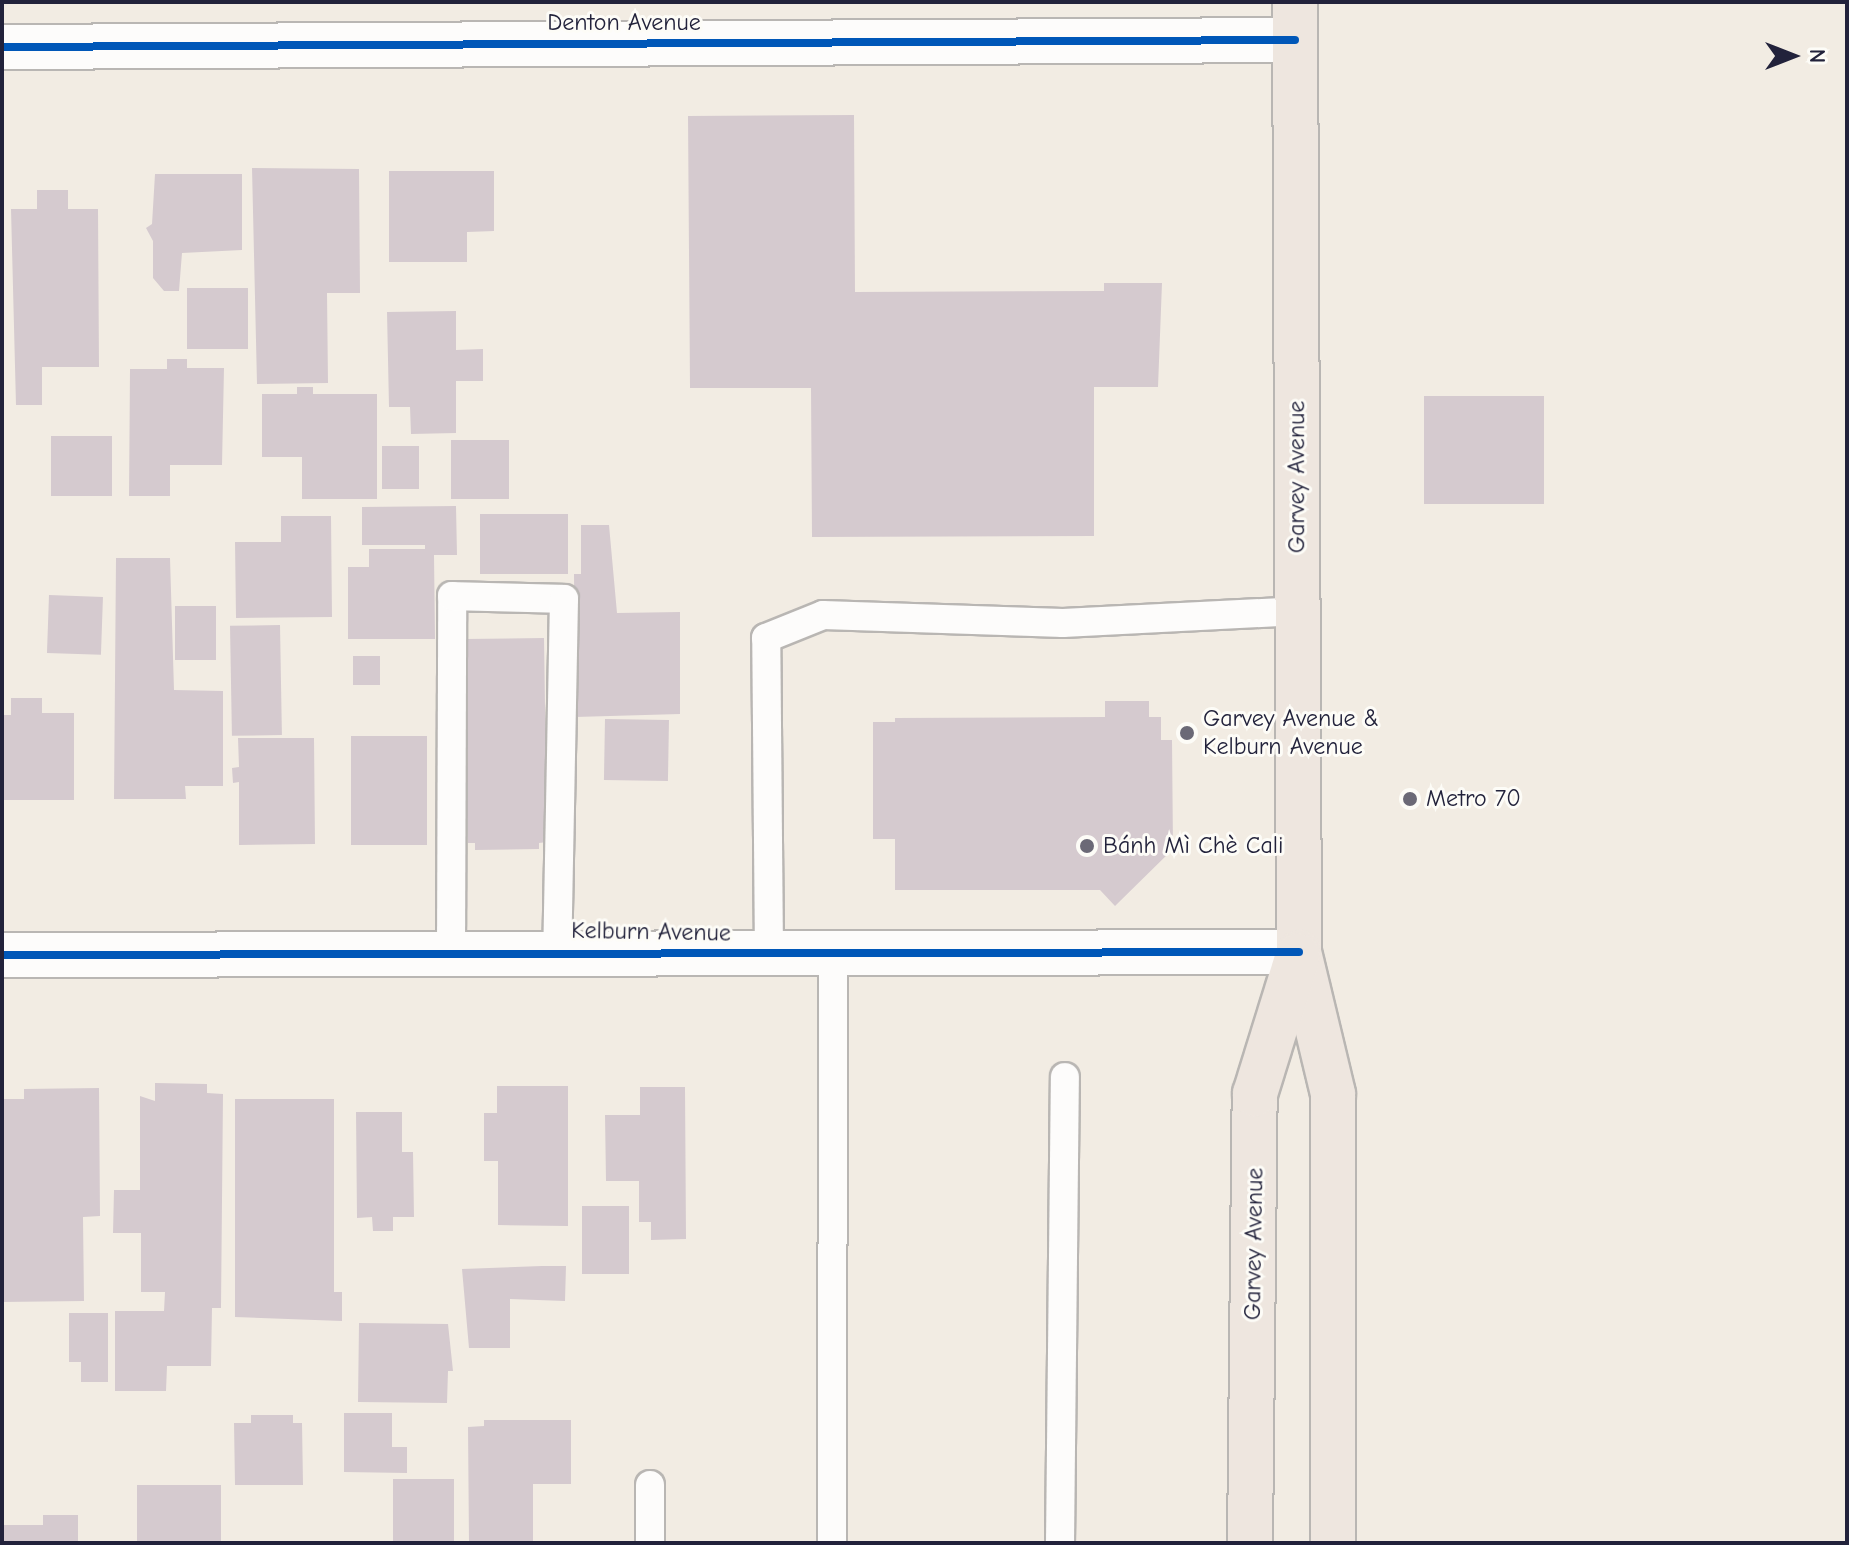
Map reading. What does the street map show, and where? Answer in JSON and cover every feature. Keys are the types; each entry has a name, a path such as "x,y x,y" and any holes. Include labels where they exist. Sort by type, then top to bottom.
{"main road":[{"name":"Garvey Avenue","path":"1295,21 1299,952 1333,1094 1333,1543"},
{"name":"Garvey Avenue","path":"1250,1543 1255,1094 1299,952"}],"street":[{"name":"Denton Avenue","path":"2,47 1295,21"},
{"name":"Kelburn Avenue","path":"2,955 557,951 769,954 1299,952"}],"lane":[{"path":"451,953 452,596 564,599 557,951"},
{"path":"769,954 766,638 823,615 1063,623 1298,611"},
{"path":"832,1543 833,954"},
{"path":"1060,1543 1065,1077"},
{"path":"650,1485 650,1543"}],"building":[{"path":"854,115 855,292 1104,291 1104,283 1162,283 1158,387 1094,387 1094,536 812,537 811,388 690,388 688,116"},
{"path":"252,168 359,169 360,293 327,293 328,383 257,384"},
{"path":"389,171 494,171 494,231 467,232 467,262 389,262"},
{"path":"155,174 242,174 242,250 182,253 179,291 164,291 153,278 153,241 146,228 152,224"},
{"path":"37,190 68,190 68,209 98,209 99,367 42,367 42,405 16,405 11,209 37,209"},
{"path":"187,288 248,288 248,349 187,349"},
{"path":"456,311 456,350 483,349 483,381 456,381 456,433 411,434 410,407 389,407 387,312"},
{"path":"167,359 187,359 187,368 224,368 222,465 170,465 170,496 129,496 130,369 167,369"},
{"path":"297,387 313,387 313,394 377,394 377,499 302,499 302,457 262,457 262,394 297,394"},
{"path":"1424,396 1544,396 1544,504 1424,504"},
{"path":"51,436 112,436 112,496 51,496"},
{"path":"451,440 509,440 509,499 451,499"},
{"path":"382,446 419,446 419,489 382,489"},
{"path":"456,506 457,555 434,555 435,639 348,639 348,567 369,567 369,549 425,549 425,545 362,545 362,507"},
{"path":"480,514 568,514 568,574 480,574"},
{"path":"281,516 331,516 332,617 236,618 235,542 281,542"},
{"path":"581,525 609,525 617,613 680,612 680,714 575,717 574,574 581,574"},
{"path":"116,558 170,558 174,690 223,691 223,786 185,786 186,799 114,799"},
{"path":"49,595 103,597 101,655 47,653"},
{"path":"175,606 216,606 216,660 175,660"},
{"path":"280,625 282,735 232,736 230,626"},
{"path":"544,638 547,842 539,843 539,849 475,850 475,843 468,843 465,639"},
{"path":"353,656 380,656 380,685 353,685"},
{"path":"11,698 42,698 42,713 74,713 74,800 2,800 2,715 11,715"},
{"path":"1105,701 1149,701 1149,717 1161,717 1161,740 1172,740 1173,849 1115,906 1100,890 895,890 895,839 873,839 873,722 895,722 895,718 1105,717"},
{"path":"605,719 669,720 668,781 604,780"},
{"path":"351,736 427,736 427,845 351,845"},
{"path":"238,738 314,738 315,844 239,845 239,782 233,783 232,768 239,767"},
{"path":"155,1083 207,1084 207,1093 223,1094 221,1308 212,1308 211,1366 167,1366 166,1391 115,1391 115,1311 164,1311 165,1292 141,1292 141,1233 113,1233 114,1190 140,1190 140,1096 155,1101"},
{"path":"497,1086 568,1086 568,1226 498,1225 498,1161 484,1161 484,1113 497,1113"},
{"path":"640,1087 685,1087 686,1239 651,1240 651,1222 639,1222 639,1181 606,1181 605,1115 640,1115"},
{"path":"99,1088 100,1216 83,1217 84,1301 2,1302 2,1099 24,1099 24,1089"},
{"path":"235,1099 334,1099 334,1292 342,1292 342,1321 235,1317"},
{"path":"356,1112 402,1112 402,1152 413,1152 414,1217 393,1217 393,1231 373,1231 372,1217 357,1218"},
{"path":"582,1206 629,1206 629,1274 582,1274"},
{"path":"566,1266 565,1301 510,1299 510,1348 469,1348 462,1269"},
{"path":"69,1313 108,1313 108,1382 81,1382 81,1362 69,1362"},
{"path":"359,1323 448,1324 453,1371 448,1371 447,1403 358,1402"},
{"path":"344,1413 392,1413 392,1447 407,1447 407,1473 344,1472"},
{"path":"251,1415 293,1415 293,1423 302,1423 303,1485 235,1485 234,1423 251,1423"},
{"path":"484,1420 571,1420 571,1484 533,1484 533,1543 469,1543 468,1427 484,1426"},
{"path":"393,1479 454,1479 454,1543 393,1543"},
{"path":"137,1485 221,1485 221,1543 137,1543"},
{"path":"43,1515 78,1515 78,1543 2,1543 2,1525 43,1525"}],"cycle path":[{"path":"2,47 1295,40"},
{"path":"2,955 1299,952"}],"place":[{"name":"Garvey Avenue & Kelburn Avenue","path":"1187,733"},
{"name":"Metro 70","path":"1410,799"},
{"name":"Bánh Mì Chè Cali","path":"1087,846"}]}
